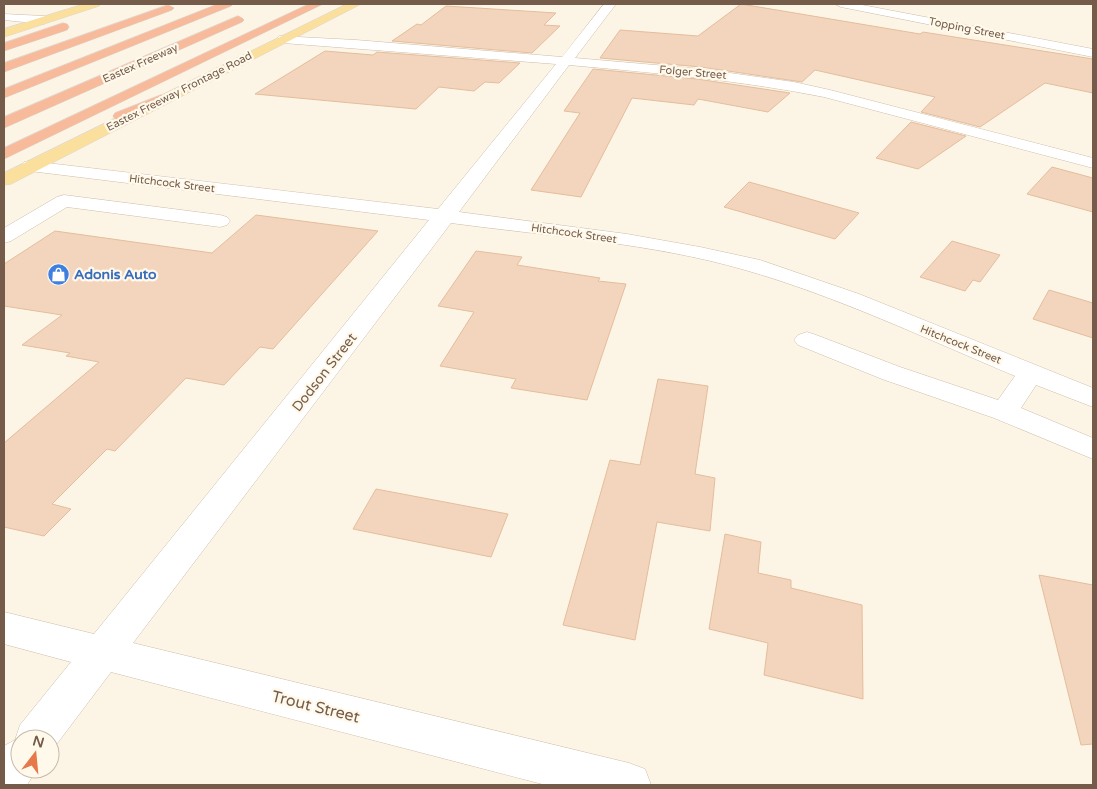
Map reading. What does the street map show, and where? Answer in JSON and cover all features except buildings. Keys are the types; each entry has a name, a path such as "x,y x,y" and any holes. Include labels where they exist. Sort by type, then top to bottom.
{"highway":[{"path":"4,68 178,4"},
{"path":"4,94 227,4"},
{"path":"4,154 317,4"},
{"path":"4,47 104,13"},
{"name":"Eastex Freeway","path":"4,123 248,16"},
{"name":"Eastex Freeway","path":"4,90 106,52"},
{"path":"4,165 161,100"}],"main road":[{"path":"4,33 95,4"},
{"name":"Eastex Freeway Frontage Road","path":"4,180 355,4"}],"street":[{"name":"Dodson Street","path":"44,729 610,4"},
{"name":"Topping Street","path":"841,4 1093,53"},
{"path":"4,17 44,20"},
{"name":"Folger Street","path":"283,39 415,48 708,73 780,83 1093,163"},
{"name":"Hitchcock Street","path":"30,166 446,216 627,240 752,265 851,299 1093,398"},
{"path":"85,203 124,178"},
{"path":"4,238 64,201 220,221"},
{"path":"807,340 1004,412 1093,449"},
{"path":"1004,412 1031,372"},
{"name":"Trout Street","path":"4,628 629,785"}],"place":[{"name":"Adonis Auto","path":"58,274"}]}
